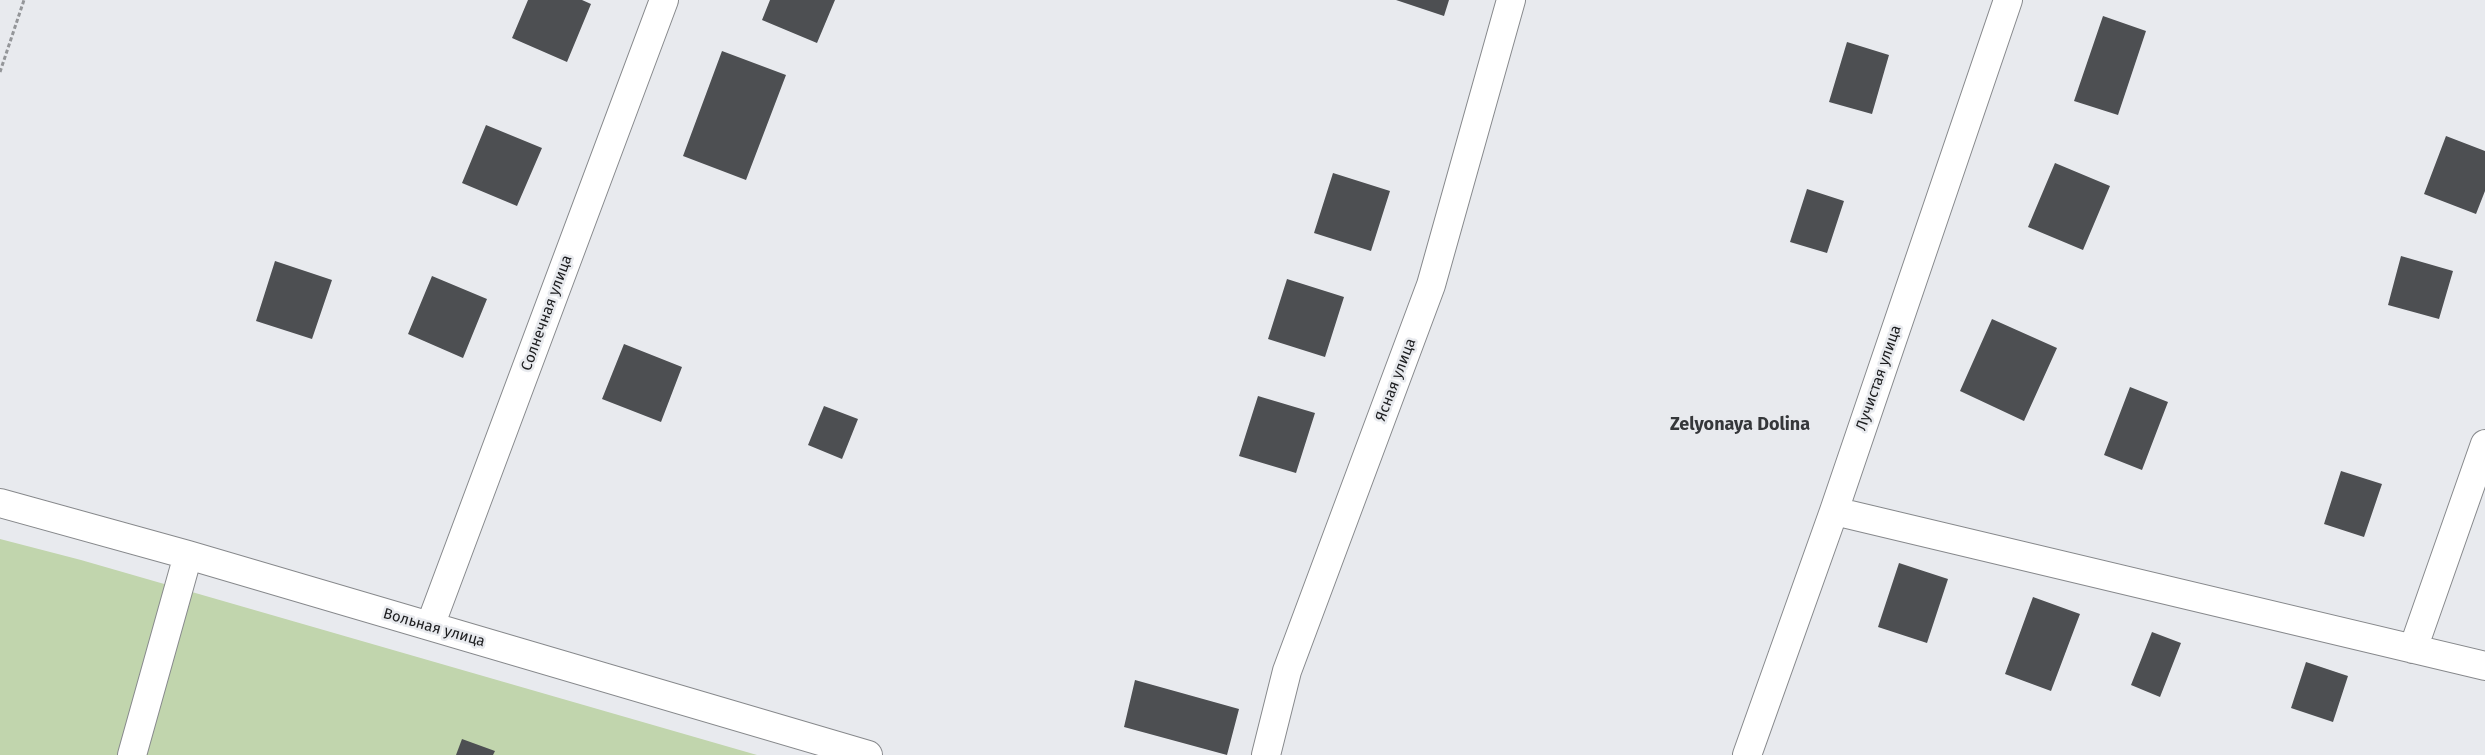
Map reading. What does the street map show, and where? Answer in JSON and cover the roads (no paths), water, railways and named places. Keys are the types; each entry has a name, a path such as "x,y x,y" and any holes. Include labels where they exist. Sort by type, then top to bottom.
{"street":[{"name":"Солнечная улица","path":"430,626 664,0"},
{"name":"Ясная улица","path":"1266,755 1286,671 1431,285 1511,0"},
{"name":"Лучистая улица","path":"1747,755 1834,511 2008,0"},
{"path":"2413,649 2485,444"},
{"name":"Вольная улица","path":"0,503 188,555 865,755"},
{"path":"1834,511 2485,666"},
{"path":"132,755 188,555"}],"district":[{"name":"Zelyonaya Dolina","path":"1740,425"}]}
